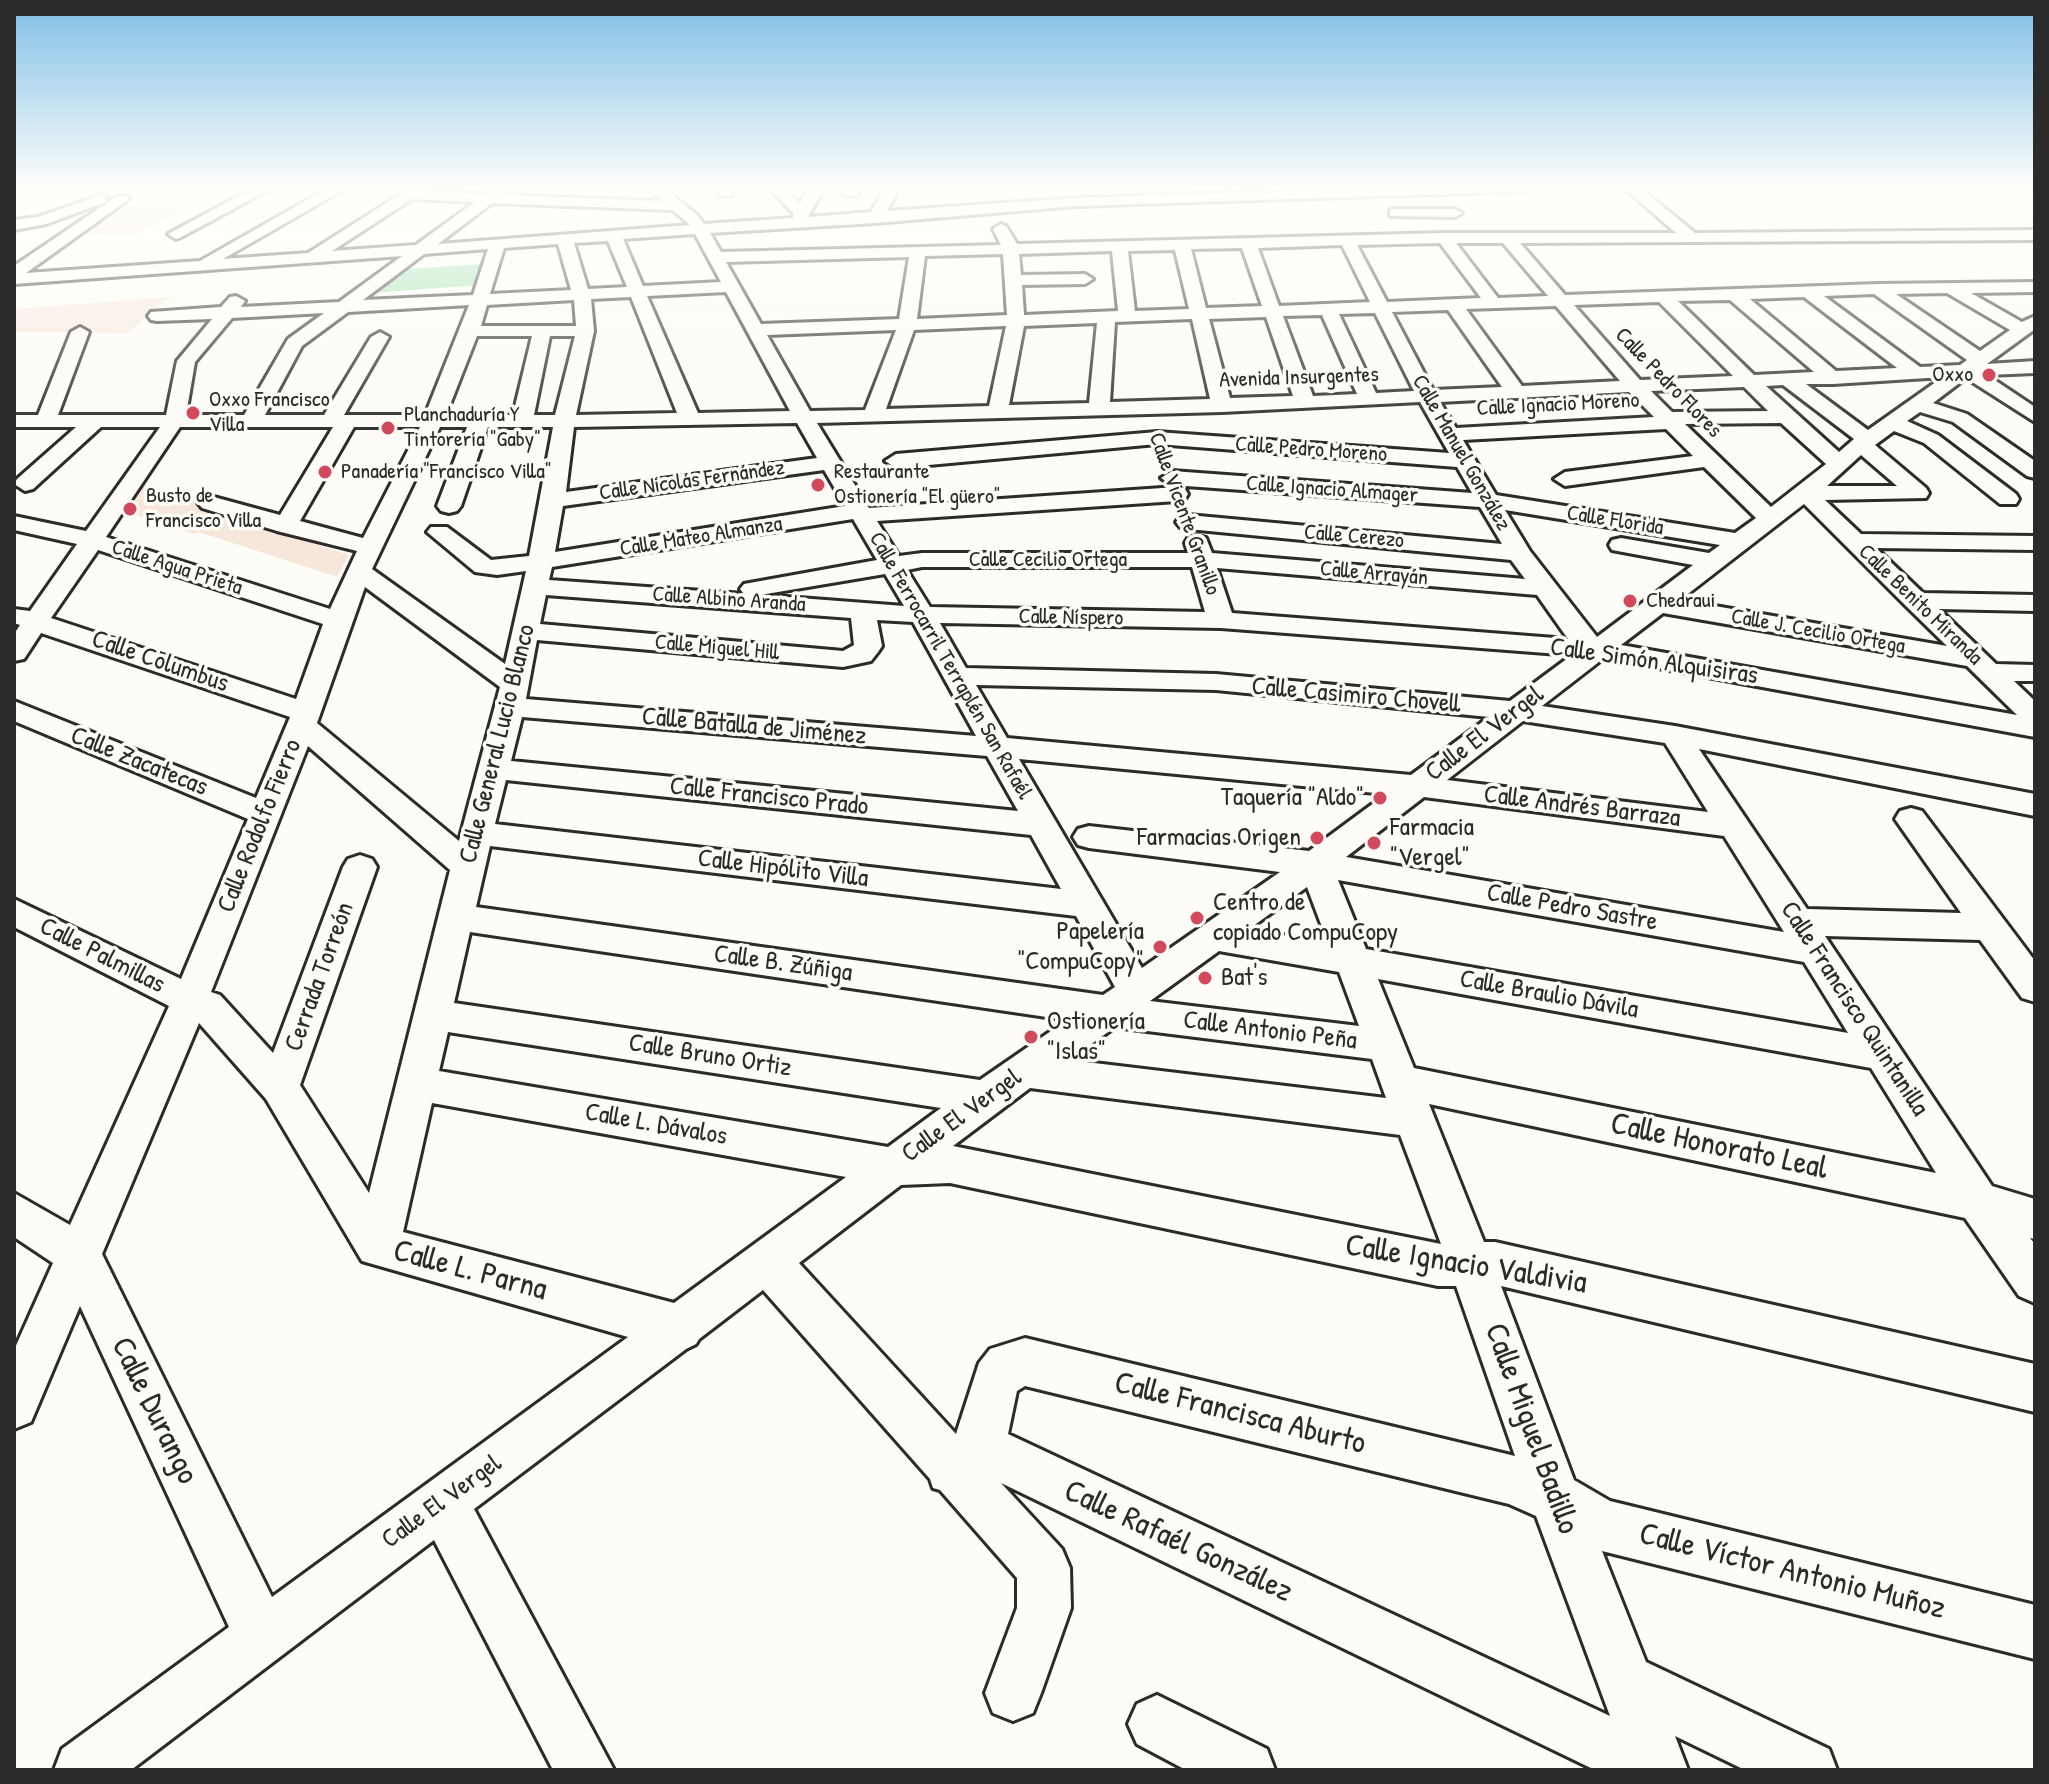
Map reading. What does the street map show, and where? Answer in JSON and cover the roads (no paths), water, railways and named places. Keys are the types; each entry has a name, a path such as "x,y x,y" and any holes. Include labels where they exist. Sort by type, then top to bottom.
{"street":[{"path":"14,276 124,270"},
{"path":"140,331 202,270"},
{"path":"14,653 26,618 92,540 175,420 186,361 261,270"},
{"path":"251,421 295,343 392,270"},
{"name":"Calle Rodolfo Fierro","path":"14,1405 190,1000 303,718 338,620 364,559 433,421 494,270"},
{"name":"Calle General Lucio Blanco","path":"378,1246 527,631 553,501 564,421 585,331 581,295 574,270"},
{"path":"629,270 690,419"},
{"name":"Calle Ferrocarril Terraplén San Rafaél","path":"723,270 804,418 1090,905 1122,1001"},
{"path":"873,416 907,324 915,270"},
{"path":"998,412 1016,320 1013,270"},
{"path":"1122,270 1127,316"},
{"path":"1188,270 1222,406"},
{"path":"1257,270 1305,402"},
{"name":"Calle Manuel González","path":"1362,270 1448,435 1519,553 1583,640 1597,649"},
{"path":"1468,270 1493,303"},
{"name":"Calle Pedro Flores","path":"1533,270 1636,388 1770,519"},
{"path":"1837,272 1870,289 1974,365 2035,416"},
{"path":"1014,280 1085,279"},
{"path":"1610,280 1628,298"},
{"path":"756,330 1808,292 1954,280 1982,286 2035,287"},
{"path":"1954,280 2029,325"},
{"path":"157,316 732,287"},
{"path":"1808,292 1916,373"},
{"path":"1735,295 1833,378"},
{"path":"1664,297 1786,417 1839,464"},
{"path":"1453,304 1517,393"},
{"path":"1328,309 1369,399"},
{"path":"1099,409 1106,317"},
{"name":"Calle El Vergel","path":"85,1770 986,1098 1315,864 1659,604 1711,561 1805,493 1891,422 2029,325"},
{"path":"470,331 585,331"},
{"path":"46,420 80,332"},
{"path":"522,421 542,332"},
{"path":"285,526 380,337"},
{"name":"Avenida Insurgentes","path":"14,421 804,418 1222,406 1636,388 1916,373 1974,365 2032,369"},
{"path":"1789,380 1865,442 1918,493 1805,493"},
{"path":"1916,404 1960,418 2035,471"},
{"name":"Calle Vicente Granillo","path":"1145,408 1204,560 1221,620"},
{"name":"Calle Ignacio Moreno","path":"1448,435 1669,420 1786,417"},
{"path":"25,484 97,420"},
{"path":"449,506 480,421"},
{"path":"1891,422 1931,439 2008,499"},
{"name":"Calle Pedro Moreno","path":"896,461 1157,438 1464,461"},
{"path":"1565,479 1709,460"},
{"name":"Calle Nicolás Fernández","path":"553,501 832,462"},
{"name":"Calle Ignacio Almager","path":"1175,486 1496,512"},
{"name":"Calle Mateo Almanza","path":"538,575 861,513 1175,486"},
{"name":"Calle Benito Miranda","path":"1805,493 2035,717"},
{"path":"210,503 285,526 364,559 512,695"},
{"path":"1496,512 1711,561"},
{"name":"Calle Florida","path":"1496,512 1739,541"},
{"name":"Calle Cerezo","path":"1188,522 1519,553"},
{"name":"Calle Agua Prieta","path":"14,523 92,540 338,620"},
{"path":"439,532 484,567 538,575"},
{"path":"1854,541 2035,543"},
{"name":"Calle Cecilio Ortega","path":"706,598 922,560 1204,560"},
{"name":"Calle Arrayán","path":"1204,560 1544,588"},
{"name":"Calle Albino Aranda","path":"538,575 706,598 922,615"},
{"path":"1915,601 2035,603"},
{"name":"Calle J. Cecilio Ortega","path":"1659,604 1983,666 2035,673"},
{"name":"Calle Miguel Hill","path":"527,631 843,659 861,655 868,646 863,611"},
{"name":"Calle Níspero","path":"922,615 1221,620"},
{"name":"Calle Columbus","path":"26,618 303,718 468,867"},
{"name":"Calle Simón Alquisiras","path":"1221,620 1597,649 2035,728"},
{"name":"Calle Casimiro Chovell","path":"957,676 1216,682 1516,711 1675,735 2035,805"},
{"name":"Calle Batalla de Jiménez","path":"512,695 998,747"},
{"name":"Calle Zacatecas","path":"14,710 265,814"},
{"name":"Calle Francisco Quintanilla","path":"1675,735 1978,1201 2035,1281"},
{"name":"Calle Andrés Barraza","path":"998,747 1415,786 1736,826"},
{"name":"Calle Francisco Prado","path":"494,769 1043,825"},
{"path":"1911,819 2033,984"},
{"name":"Calle Hipólito Villa","path":"477,833 1090,905"},
{"name":"Calle Pedro Sastre","path":"1089,837 1315,864 1807,936 1992,927"},
{"name":"Calle Miguel Badillo","path":"1315,864 1471,1265 1555,1498 1659,1770"},
{"name":"Cerrada Torreón","path":"280,1087 360,867"},
{"name":"Calle Palmillas","path":"14,912 190,1000"},
{"name":"Calle B. Zúñiga","path":"457,917 1122,1001"},
{"name":"Calle Braulio Dávila","path":"1213,936 1885,1055"},
{"name":"Calle L. Parna","path":"190,1000 207,1006 280,1087 378,1246 680,1328"},
{"name":"Calle Antonio Peña","path":"1122,1001 1400,1082"},
{"name":"Calle Bruno Ortiz","path":"434,1015 986,1098"},
{"name":"Calle Honorato Leal","path":"1024,1071 1400,1082 1978,1201 2035,1219"},
{"name":"Calle L. Dávalos","path":"418,1084 893,1167"},
{"name":"Calle Ignacio Valdivia","path":"893,1167 950,1164 1438,1265 1495,1263 2035,1388"},
{"path":"14,1213 79,1255"},
{"name":"Calle Durango","path":"79,1255 262,1636"},
{"name":"Calle Rafaél González","path":"768,1262 966,1458 1659,1770"},
{"name":"Calle Francisca Aburto","path":"966,1458 996,1380 1007,1366 1025,1362 1509,1479 1555,1498"},
{"path":"966,1458 1043,1568 1044,1608 1013,1693"},
{"name":"Calle Víctor Antonio Muñoz","path":"1555,1498 1601,1525 2035,1632"},
{"path":"442,1502 585,1770"},
{"path":"1628,1683 1808,1770"},
{"path":"1157,1724 1246,1770"}],"place":[{"name":"Oxxo","path":"1989,375"},
{"name":"Oxxo Francisco Villa","path":"193,413"},
{"name":"Planchaduría Y Tintorería \"Gaby\"","path":"388,428"},
{"name":"Panadería \"Francisco Villa\"","path":"325,472"},
{"name":"Restaurante Ostionería \"El güero\"","path":"818,485"},
{"name":"Busto de Francisco Villa","path":"130,509"},
{"name":"Chedraui","path":"1630,601"},
{"name":"Taquería \"Aldo\"","path":"1380,798"},
{"name":"Farmacias Origen","path":"1317,838"},
{"name":"Farmacia \"Vergel\"","path":"1374,843"},
{"name":"Centro de copiado CompuCopy","path":"1197,918"},
{"name":"Papelería \"CompuCopy\"","path":"1160,947"},
{"name":"Bat's","path":"1205,978"},
{"name":"Ostionería \"Islas\"","path":"1031,1037"}]}
